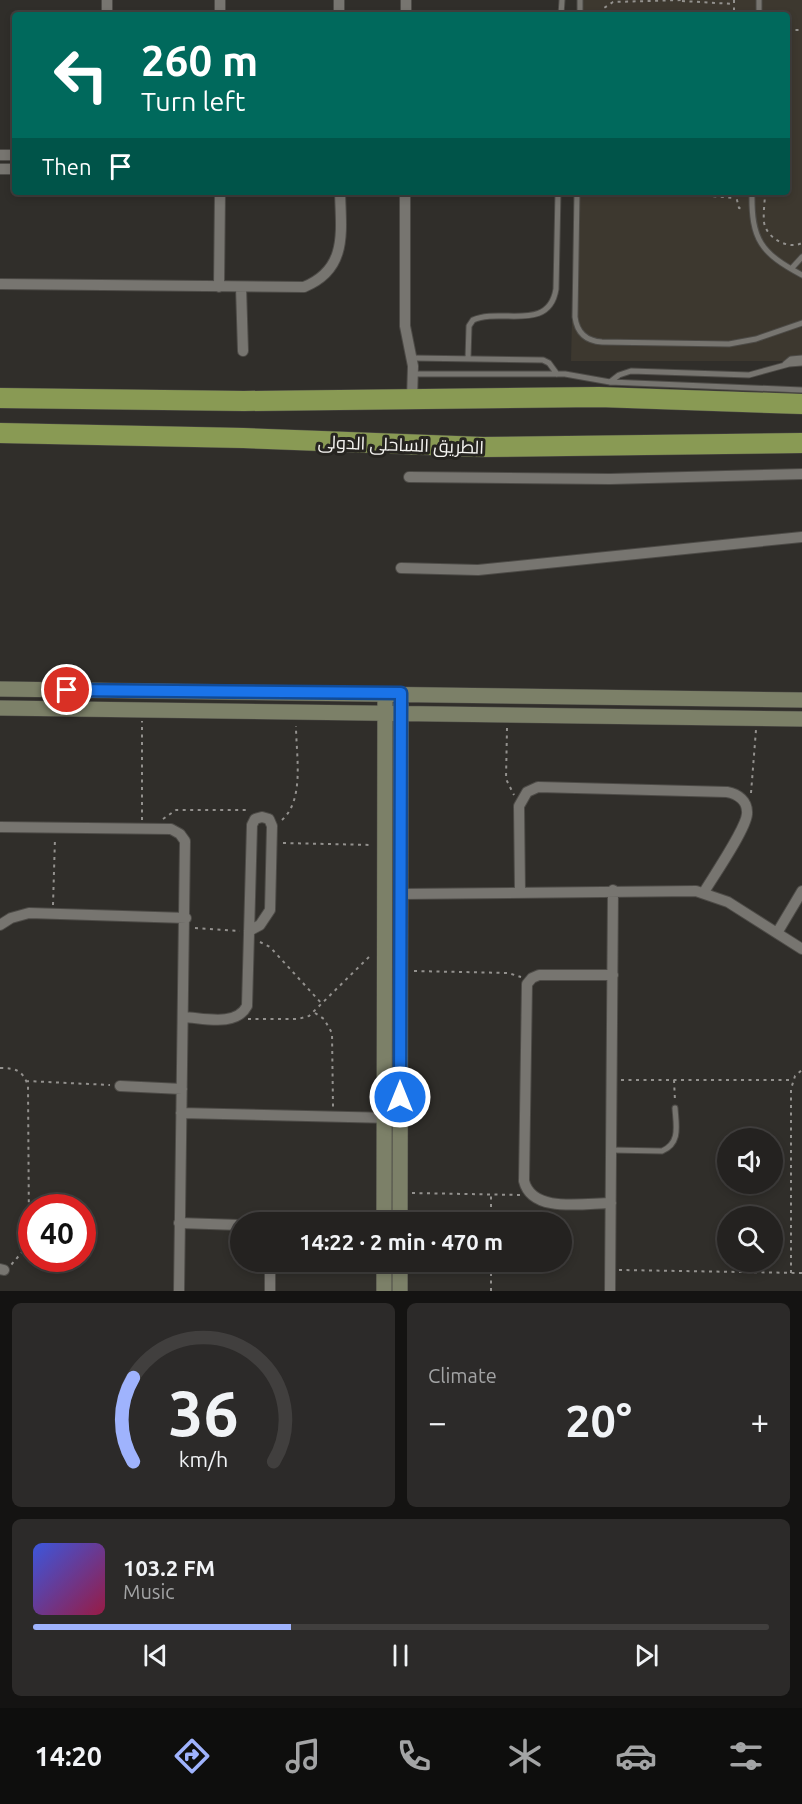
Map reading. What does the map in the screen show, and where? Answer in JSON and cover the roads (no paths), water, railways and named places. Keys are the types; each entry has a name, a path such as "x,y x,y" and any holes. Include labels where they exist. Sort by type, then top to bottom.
{"highway":[{"path":"0,398 244,401 632,397 802,404"},
{"name":"الطريق الساحلى الدولى","path":"0,433 243,438 483,447 802,443"}],"main road":[{"path":"0,689 802,700"},
{"path":"384,1212 385,693"},
{"path":"400,1212 401,693"},
{"path":"0,708 802,718"},
{"path":"384,1272 384,1291"},
{"path":"400,1272 400,1291"}],"street":[{"path":"219,287 220,195"},
{"path":"0,284 304,287 318,281 330,271 337,258 340,195"},
{"path":"405,195 405,326 412,358 412,399"},
{"path":"242,287 243,351"},
{"path":"409,477 610,479 802,474"},
{"path":"400,568 478,570 802,537"},
{"path":"520,891 521,801 527,792 538,787 727,792 738,795 745,804 746,821 704,892"},
{"path":"184,1017 229,1019 242,1014 247,1006 252,825 255,819 262,817 269,819 272,826 270,910 265,921 249,937"},
{"path":"0,827 162,829 176,831 186,845 179,1291"},
{"path":"400,894 613,890 704,892 728,902 802,949"},
{"path":"610,1291 613,890"},
{"path":"777,933 802,891"},
{"path":"0,925 20,915 53,914 185,923"},
{"path":"611,1203 544,1202 531,1195 524,1181 527,984 539,975 612,975"},
{"path":"120,1086 182,1089"},
{"path":"182,1113 400,1118"},
{"path":"179,1223 230,1225"},
{"path":"270,1272 270,1291"}],"lane":[{"path":"468,359 470,326 473,320 533,316 551,304 556,289 558,195"},
{"path":"577,195 575,317 580,332 586,338 602,342 729,344 756,339 802,323"},
{"path":"753,195 752,224 763,249 773,259 802,275"},
{"path":"790,269 802,257"},
{"path":"412,358 543,360 554,368 557,374"},
{"path":"783,365 791,359 802,358"},
{"path":"610,382 630,371 749,375 783,365 802,363"},
{"path":"413,374 557,374 610,382 802,390"},
{"path":"611,1149 662,1151 670,1147 676,1135 675,1108"}]}
